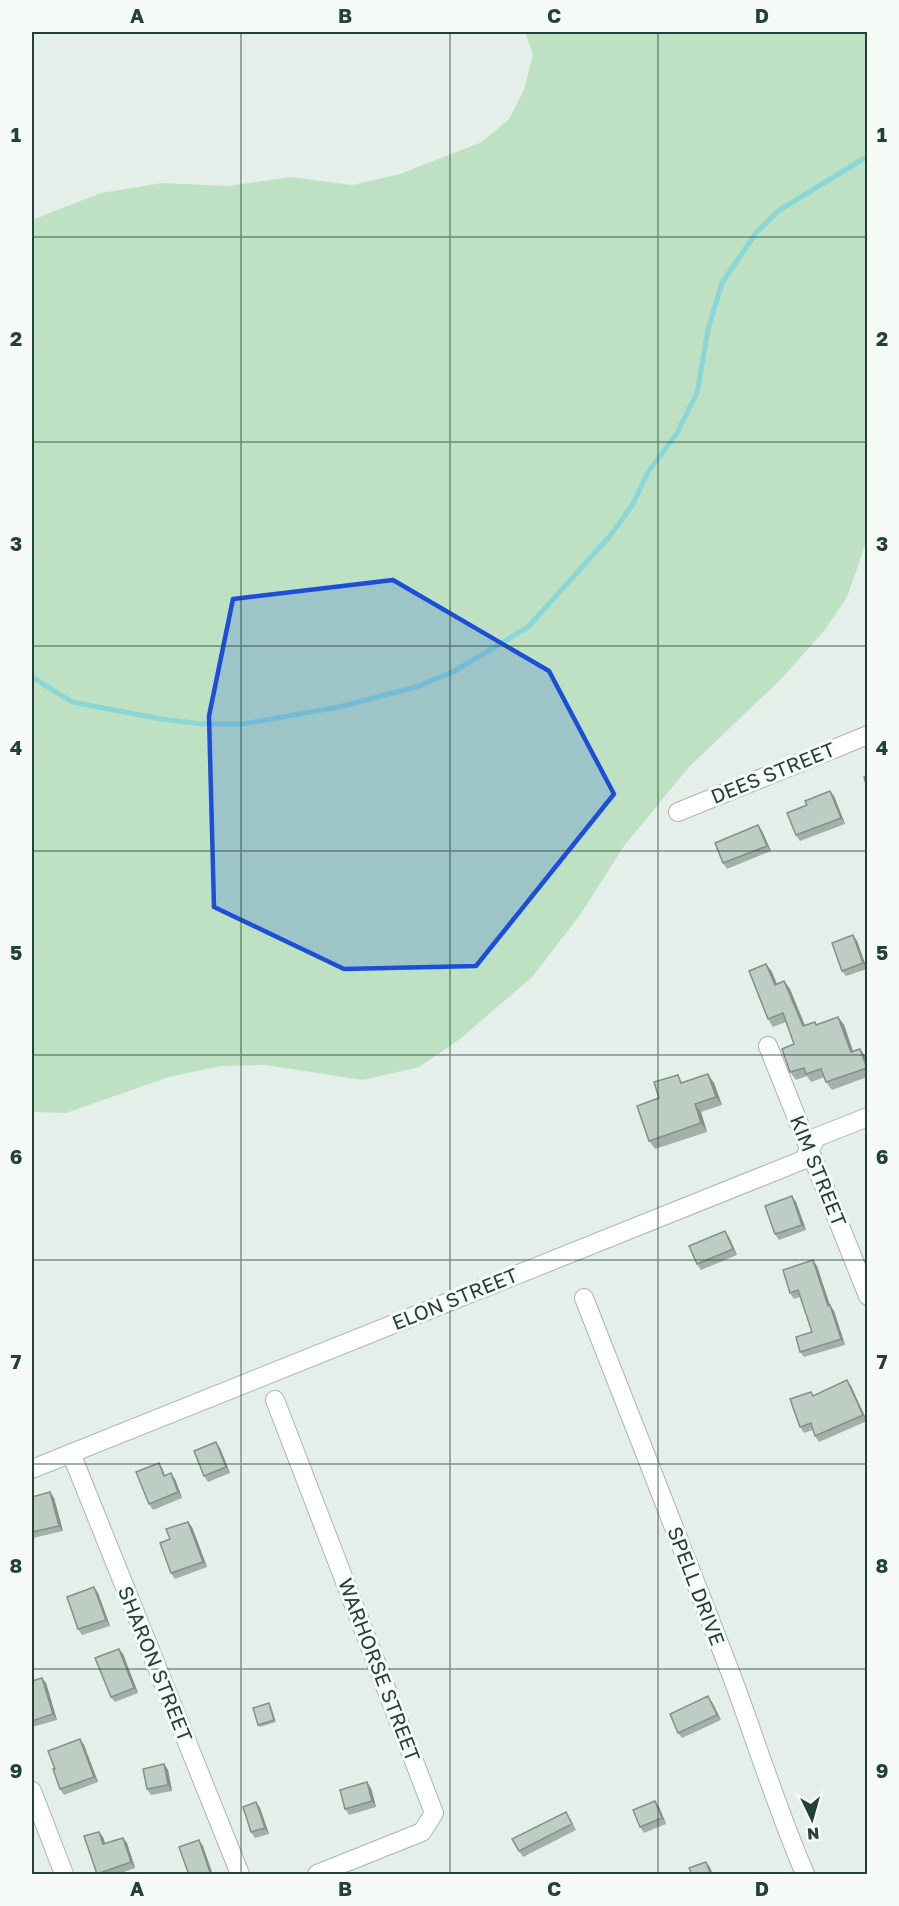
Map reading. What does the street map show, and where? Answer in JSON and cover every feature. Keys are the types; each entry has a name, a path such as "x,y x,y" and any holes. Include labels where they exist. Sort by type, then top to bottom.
{"street":[{"name":"DEES STREET","path":"678,812 867,735"},
{"name":"KIM STREET","path":"768,1046 867,1296"},
{"name":"ELON STREET","path":"32,1469 803,1160 817,1137 867,1117"},
{"name":"SPELL DRIVE","path":"585,1298 713,1627 781,1818 805,1875"},
{"name":"WARHORSE STREET","path":"275,1400 434,1813 422,1832 317,1875"},
{"name":"SHARON STREET","path":"71,1453 240,1875"},
{"path":"32,1791 64,1875"}],"highlighted area":[{"path":"393,580 549,671 614,794 476,966 344,969 214,907 209,716 233,599"}],"green space":[{"path":"525,32 867,32 868,537 847,597 824,631 782,678 689,767 624,846 580,915 532,977 460,1039 419,1067 363,1080 266,1065 221,1066 169,1077 66,1113 32,1112 32,220 101,193 162,183 228,186 291,177 352,185 400,174 482,142 509,119 524,90 533,54"}],"building":[{"path":"830,791 841,818 796,835 787,813 807,805 805,801"},
{"path":"758,825 767,846 723,863 715,843"},
{"path":"853,935 863,963 842,971 832,943"},
{"path":"766,964 775,985 784,981 803,1026 815,1022 816,1025 838,1017 851,1052 860,1049 867,1068 826,1082 821,1069 806,1074 804,1068 790,1072 782,1049 794,1044 783,1013 768,1019 749,971"},
{"path":"708,1074 716,1097 695,1104 701,1123 649,1141 637,1106 659,1098 654,1082 678,1075 681,1083"},
{"path":"792,1196 802,1225 775,1234 765,1206"},
{"path":"725,1231 733,1249 697,1264 689,1246"},
{"path":"813,1260 841,1339 800,1352 796,1337 812,1332 798,1290 790,1293 783,1270"},
{"path":"847,1380 863,1415 815,1436 811,1423 800,1427 790,1399 811,1392 813,1396"},
{"path":"216,1442 226,1467 204,1476 194,1451"},
{"path":"159,1463 164,1476 171,1473 178,1492 149,1504 136,1472"},
{"path":"50,1492 59,1526 32,1532 32,1497"},
{"path":"188,1522 203,1562 171,1573 160,1543 170,1539 166,1529"},
{"path":"94,1587 106,1620 78,1629 67,1597"},
{"path":"119,1649 134,1688 111,1697 95,1658"},
{"path":"42,1678 53,1714 32,1721 32,1681"},
{"path":"708,1696 717,1715 678,1733 670,1714"},
{"path":"269,1703 274,1720 258,1725 253,1708"},
{"path":"80,1739 94,1777 60,1789 48,1751"},
{"path":"164,1764 168,1785 147,1789 143,1769"},
{"path":"367,1782 372,1801 345,1809 340,1790"},
{"path":"655,1801 662,1818 640,1827 633,1810"},
{"path":"256,1802 265,1828 251,1832 243,1807"},
{"path":"566,1812 572,1824 519,1851 512,1839"},
{"path":"99,1832 103,1844 123,1838 131,1862 97,1874 84,1836"},
{"path":"199,1840 210,1872 204,1875 189,1875 179,1847"},
{"path":"706,1862 711,1875 692,1875 689,1868"}],"waterway":[{"path":"32,677 72,702 161,719 202,724 243,724 339,707 416,687 453,672 528,627 610,536 633,504 648,472 677,433 697,393 708,330 722,283 756,233 778,211 868,156"}]}
